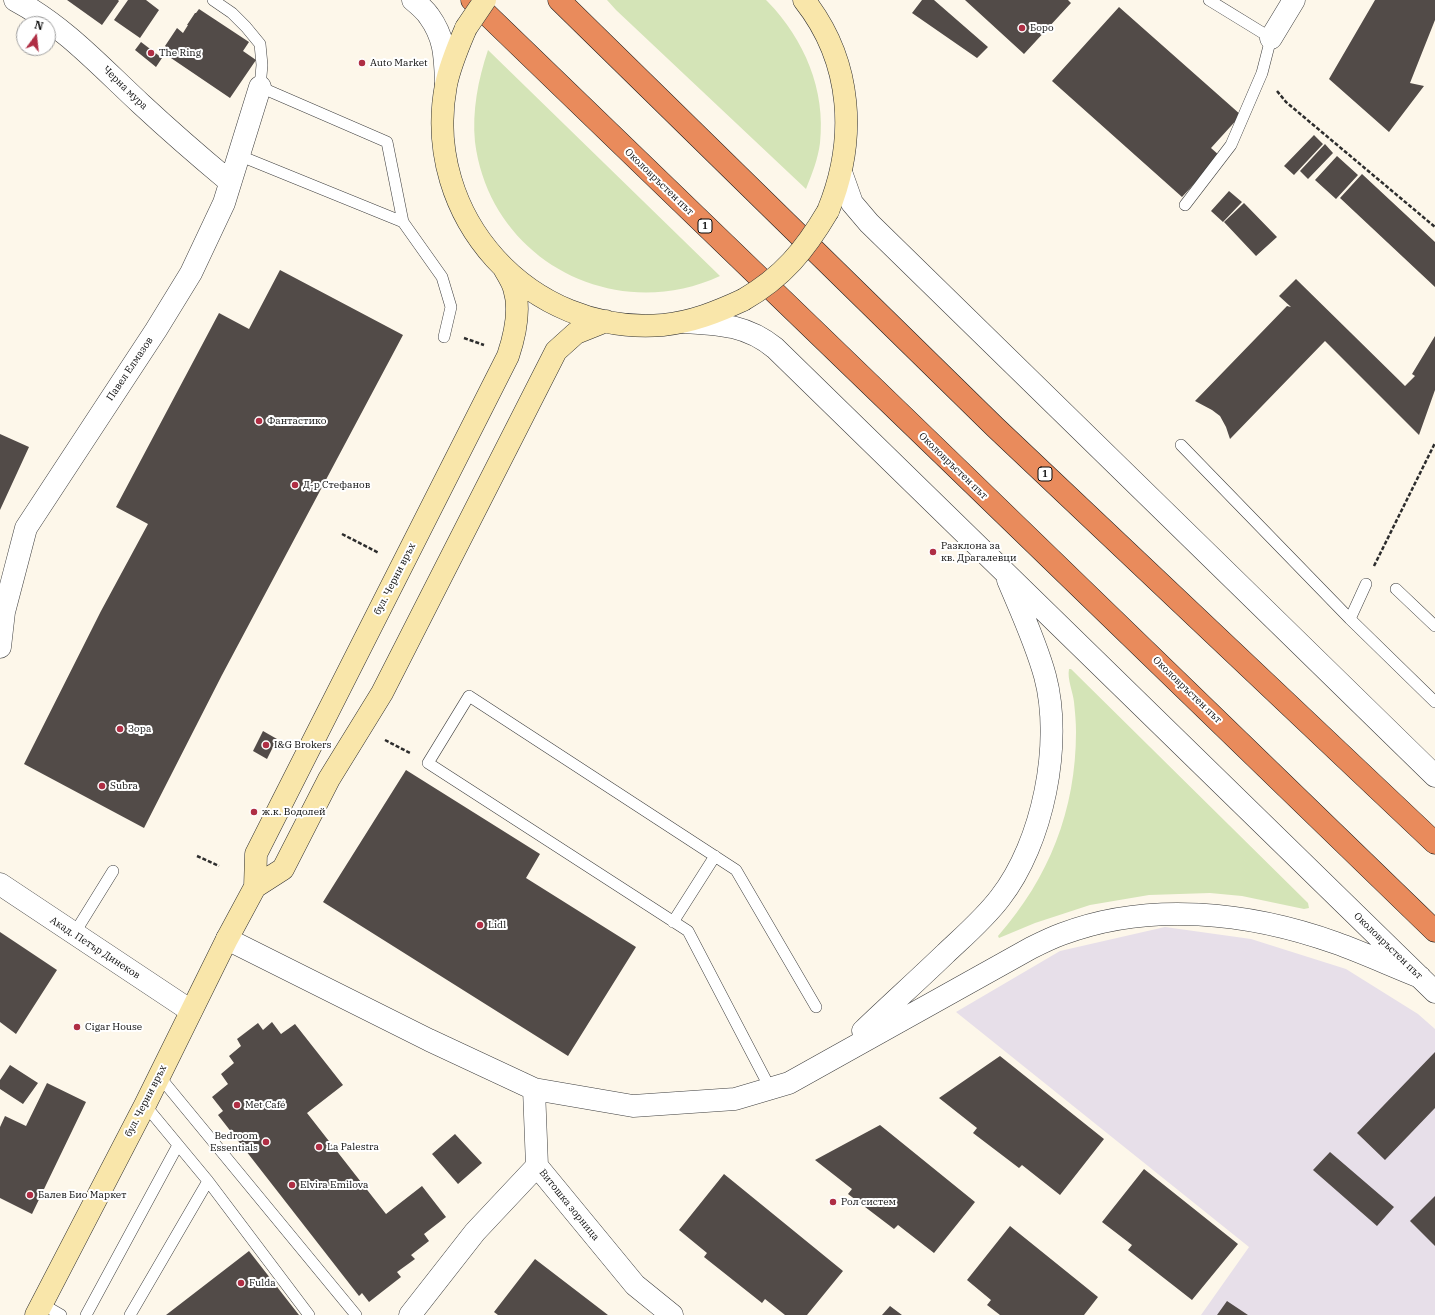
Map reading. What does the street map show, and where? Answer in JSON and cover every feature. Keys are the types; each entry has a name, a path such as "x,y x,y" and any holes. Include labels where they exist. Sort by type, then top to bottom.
{"highway":[{"name":"Околовръстен път","path":"472,0 1283,782 1435,931"},
{"name":"1","path":"559,0 995,427 1435,843"}],"main road":[{"path":"485,0 466,28 455,53 446,86 443,116 443,142 452,187 466,219 483,246 504,268 520,282 548,301 577,314 606,322 638,326 685,322 720,311 743,300 782,272 798,256 828,211 841,172 845,149 847,124 844,88 834,53 818,20 804,0"},
{"name":"бул. Черни връх","path":"39,1309 145,1105 191,1010 255,887 256,854 508,356 516,332 517,307 514,288 504,268"},
{"name":"бул. Черни връх","path":"255,887 283,869 329,779 382,693 556,351 576,333 606,322"}],"street":[{"name":"Черна мура","path":"15,0 31,8 80,46 141,104 230,182"},
{"path":"413,0 429,15 440,35 445,57 446,86"},
{"path":"1271,38 1294,0"},
{"name":"Павел Елмазов","path":"0,647 4,612 26,528 156,330 191,273 224,203 260,87"},
{"path":"841,172 852,203 869,223 1435,776"},
{"name":"Околовръстен път","path":"685,322 728,326 756,334 770,343 1428,985"},
{"path":"839,1054 981,920 1000,898 1015,876 1025,855 1041,812 1048,775 1052,712 1046,676 1004,571"},
{"name":"Акад. Петър Динеков","path":"0,884 191,1010"},
{"path":"227,939 429,1040 534,1089 633,1106 735,1099 789,1083 1031,948 1062,934 1102,922 1138,916 1173,913 1216,916 1256,922 1335,943 1428,985"},
{"path":"534,1089 537,1166"},
{"name":"Витошка зорница","path":"410,1315 475,1232 537,1166 635,1285 672,1315"}],"lane":[{"path":"213,0 232,13 260,44 262,65 260,87 388,142 403,222 442,277 452,307 444,334"},
{"path":"1185,205 1231,145 1262,73 1271,38 1210,0"},
{"path":"238,155 403,222"},
{"path":"1181,445 1350,619 1435,702"},
{"path":"1350,619 1366,584"},
{"path":"1396,589 1435,626"},
{"path":"770,1088 688,931 428,763 469,696 736,870 816,1008"},
{"path":"673,922 715,856"},
{"path":"74,934 113,872"},
{"path":"159,1076 356,1315"},
{"path":"145,1105 208,1181 309,1315"},
{"path":"86,1315 178,1145"},
{"path":"130,1315 208,1181"},
{"path":"39,1309 61,1315"}],"path":[{"path":"1262,73 1286,102 1435,228"},
{"path":"444,334 491,348"},
{"path":"1366,584 1435,443"},
{"path":"342,534 381,554"},
{"path":"384,740 428,763"},
{"path":"197,856 219,866"}],"shaded area":[{"path":"1165,927 1251,939 1346,969 1418,1014 1435,1029 1435,1315 1201,1315 1249,1247 956,1012 1060,951"}],"green space":[{"path":"607,0 766,0 781,17 802,49 810,66 816,85 821,123 820,143 813,172 806,189 616,10"},
{"path":"488,50 720,276 680,289 639,292 600,286 563,272 531,249 505,220 485,184 475,142 475,107 481,73"},
{"path":"1069,669 1071,669 1308,903 1309,908 1304,909 1242,896 1210,893 1149,895 1090,905 1035,923 999,938 998,936 1032,891 1045,867 1065,816 1075,761 1076,732 1074,702"}],"building":[{"path":"67,0 118,0 119,1 102,25"},
{"path":"128,0 146,0 159,10 140,38 114,20"},
{"path":"922,0 934,0 988,47 977,58 912,13"},
{"name":"Боро","path":"965,0 1068,0 1071,3 1024,54"},
{"path":"1375,0 1435,0 1435,20 1410,83 1424,86 1389,132 1329,79"},
{"path":"1119,7 1241,115 1211,148 1220,156 1182,197 1052,81"},
{"path":"199,9 249,42 243,51 256,60 230,98 168,56 171,51 165,46 177,28 183,33"},
{"path":"141,42 162,58 156,67 135,50"},
{"path":"1314,135 1323,144 1294,175 1284,166"},
{"path":"1325,144 1333,153 1308,179 1300,171"},
{"path":"1337,156 1358,175 1336,199 1315,180"},
{"path":"1362,174 1435,242 1435,287 1340,198"},
{"path":"1229,191 1242,202 1223,222 1211,211"},
{"path":"1244,203 1277,237 1256,256 1224,222"},
{"name":"Фантастико","path":"280,270 403,335 222,675 144,828 24,764 101,611 148,524 116,507 219,313 249,329"},
{"path":"1296,279 1405,386 1415,376 1412,374 1435,336 1435,390 1419,435 1325,341 1230,439 1220,416 1195,401 1287,306 1291,307 1279,296"},
{"path":"0,434 29,447 0,510"},
{"path":"263,731 277,739 267,759 253,751"},
{"name":"Lidl","path":"406,770 540,854 526,878 636,947 568,1056 323,902"},
{"path":"0,932 57,970 16,1034 0,1022"},
{"path":"272,1022 281,1034 295,1024 343,1085 307,1113 386,1214 422,1186 446,1217 424,1234 429,1241 411,1255 415,1259 397,1272 401,1277 369,1302 362,1293 359,1296 218,1115 223,1111 212,1097 228,1084 221,1074 234,1063 229,1056 241,1046 237,1039 258,1023 263,1030"},
{"path":"1435,1052 1435,1108 1385,1160 1357,1133"},
{"path":"1000,1056 1104,1139 1060,1195 1022,1165 1019,1168 973,1133 977,1128 939,1098"},
{"path":"10,1065 38,1083 23,1104 0,1089 0,1080"},
{"path":"47,1083 86,1102 32,1214 0,1198 0,1127 5,1116 26,1126"},
{"path":"880,1125 975,1202 934,1253 898,1225 894,1229 848,1194 852,1189 815,1160"},
{"path":"455,1134 482,1163 458,1184 432,1154"},
{"path":"1330,1152 1394,1207 1377,1226 1313,1170"},
{"path":"1144,1169 1238,1244 1192,1300 1128,1250 1132,1245 1102,1222"},
{"path":"724,1174 843,1271 807,1315 785,1315 765,1299 762,1303 704,1257 707,1253 679,1230"},
{"path":"1435,1196 1435,1246 1410,1221"},
{"path":"1010,1226 1098,1297 1084,1315 1000,1315 987,1305 991,1300 967,1280"},
{"name":"Fulda","path":"249,1251 299,1315 166,1315"},
{"path":"535,1259 608,1315 498,1315 494,1312"},
{"path":"1227,1301 1248,1315 1217,1315"},
{"path":"890,1306 902,1315 882,1315"}],"place":[{"name":"Боро","path":"1022,28"},
{"name":"The Ring","path":"151,53"},
{"name":"Auto Market","path":"362,63"},
{"name":"Фантастико","path":"259,421"},
{"name":"Д-р Стефанов","path":"295,485"},
{"name":"Разклона за кв. Драгалевци","path":"933,552"},
{"name":"Зора","path":"120,729"},
{"name":"I&G Brokers","path":"266,745"},
{"name":"Subra","path":"102,786"},
{"name":"ж.к. Водолей","path":"254,812"},
{"name":"Lidl","path":"480,925"},
{"name":"Cigar House","path":"77,1027"},
{"name":"Met Café","path":"237,1105"},
{"name":"Bedroom Essentials","path":"266,1142"},
{"name":"La Palestra","path":"319,1147"},
{"name":"Elvira Emilova","path":"292,1185"},
{"name":"Балев Био Маркет","path":"30,1195"},
{"name":"Рол систем","path":"833,1202"},
{"name":"Fulda","path":"241,1283"}]}
